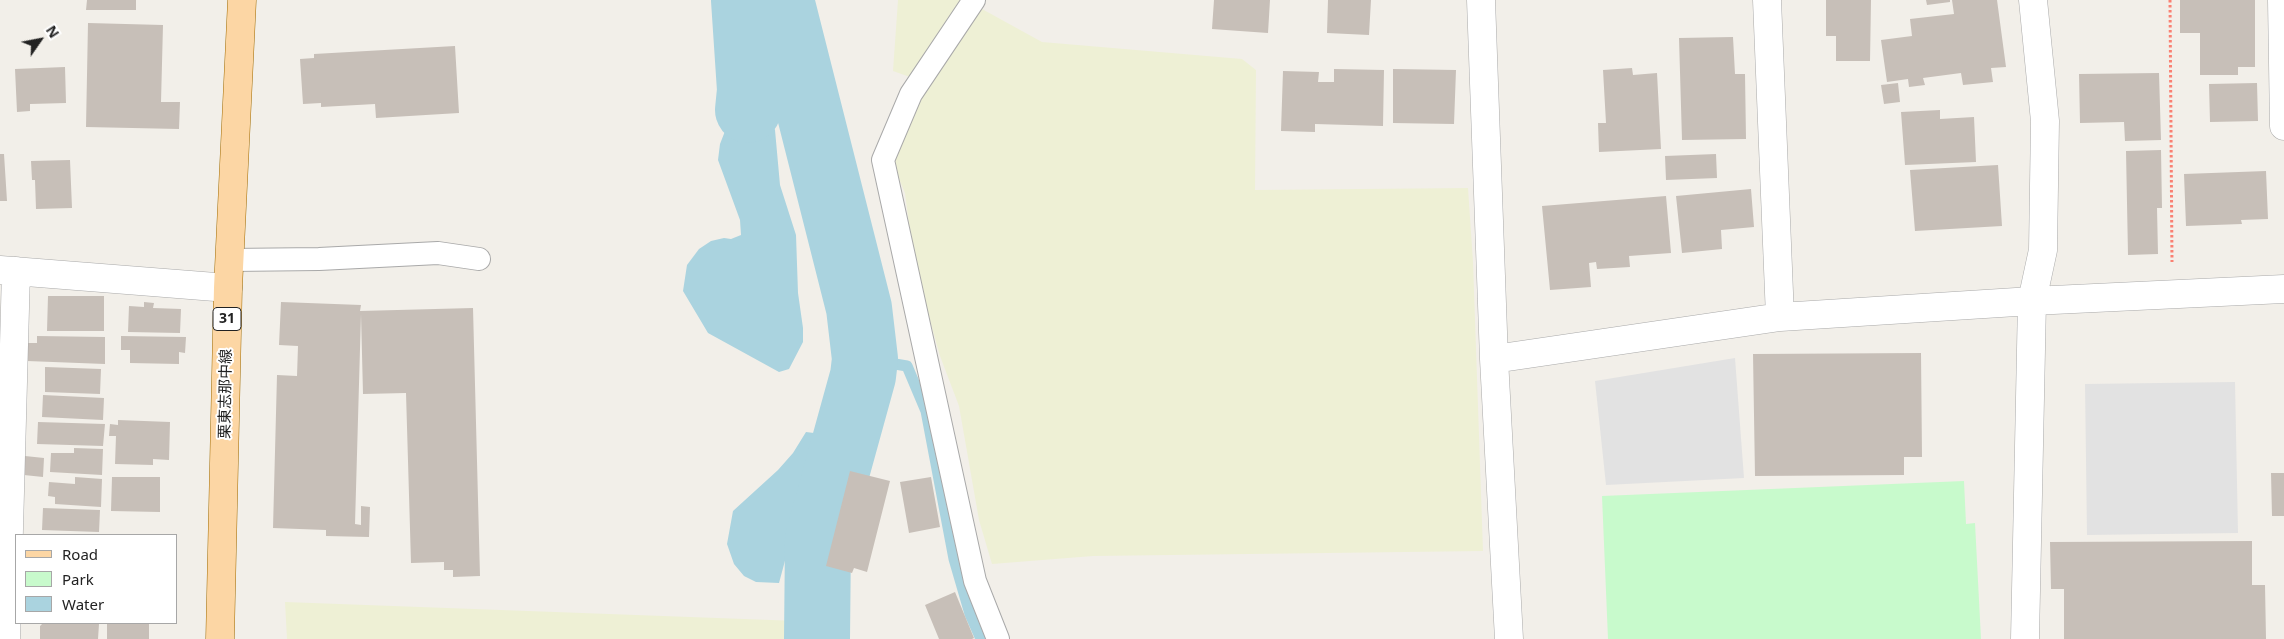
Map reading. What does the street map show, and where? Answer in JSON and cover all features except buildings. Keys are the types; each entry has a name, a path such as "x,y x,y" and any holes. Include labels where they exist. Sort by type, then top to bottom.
{"main road":[{"name":"栗東志那中線","path":"220,639 228,288 242,0"}],"street":[{"path":"1482,0 1494,359 1509,639"},
{"path":"1767,0 1780,317"},
{"path":"2025,639 2032,300 2043,250 2045,121 2033,0"},
{"path":"2282,0 2284,126"},
{"path":"6,639 8,271 228,288"},
{"path":"1494,359 1780,317 2032,300 2284,289"}],"lane":[{"path":"974,0 911,94 883,160 976,581 998,639"},
{"path":"230,260 319,259 438,253 479,259"}],"path":[{"path":"2170,0 2172,294"}],"green space":[{"path":"898,0 962,0 910,77 893,71"},
{"path":"982,9 1042,42 1242,59 1256,70 1255,190 1468,188 1473,262 1483,551 1093,556 992,564 979,520 959,406 940,356 914,264 905,193 891,160 925,90"},
{"path":"1964,481 1966,524 1975,523 1981,639 1608,639 1602,496"},
{"path":"285,602 798,621 799,639 287,639"}],"shaded area":[{"path":"1735,358 1744,478 1606,485 1595,381"},
{"path":"2235,382 2238,533 2087,535 2085,384"}],"water":[{"path":"734,108 770,115 775,130 780,185 796,235 798,293 803,342 789,369 779,372 708,333 683,291 687,265 699,249 711,241 724,238 731,239 741,235 740,220 718,160 720,144"},
{"path":"806,432 814,433 818,438 779,583 756,582 744,576 734,564 727,544 733,511 778,470 793,453"}],"waterway":[{"path":"744,0 750,90 748,110"},
{"path":"781,0 859,308 865,359 863,376 818,539 817,639"},
{"path":"865,359 907,366 926,411 954,559 970,614 981,639"}]}
